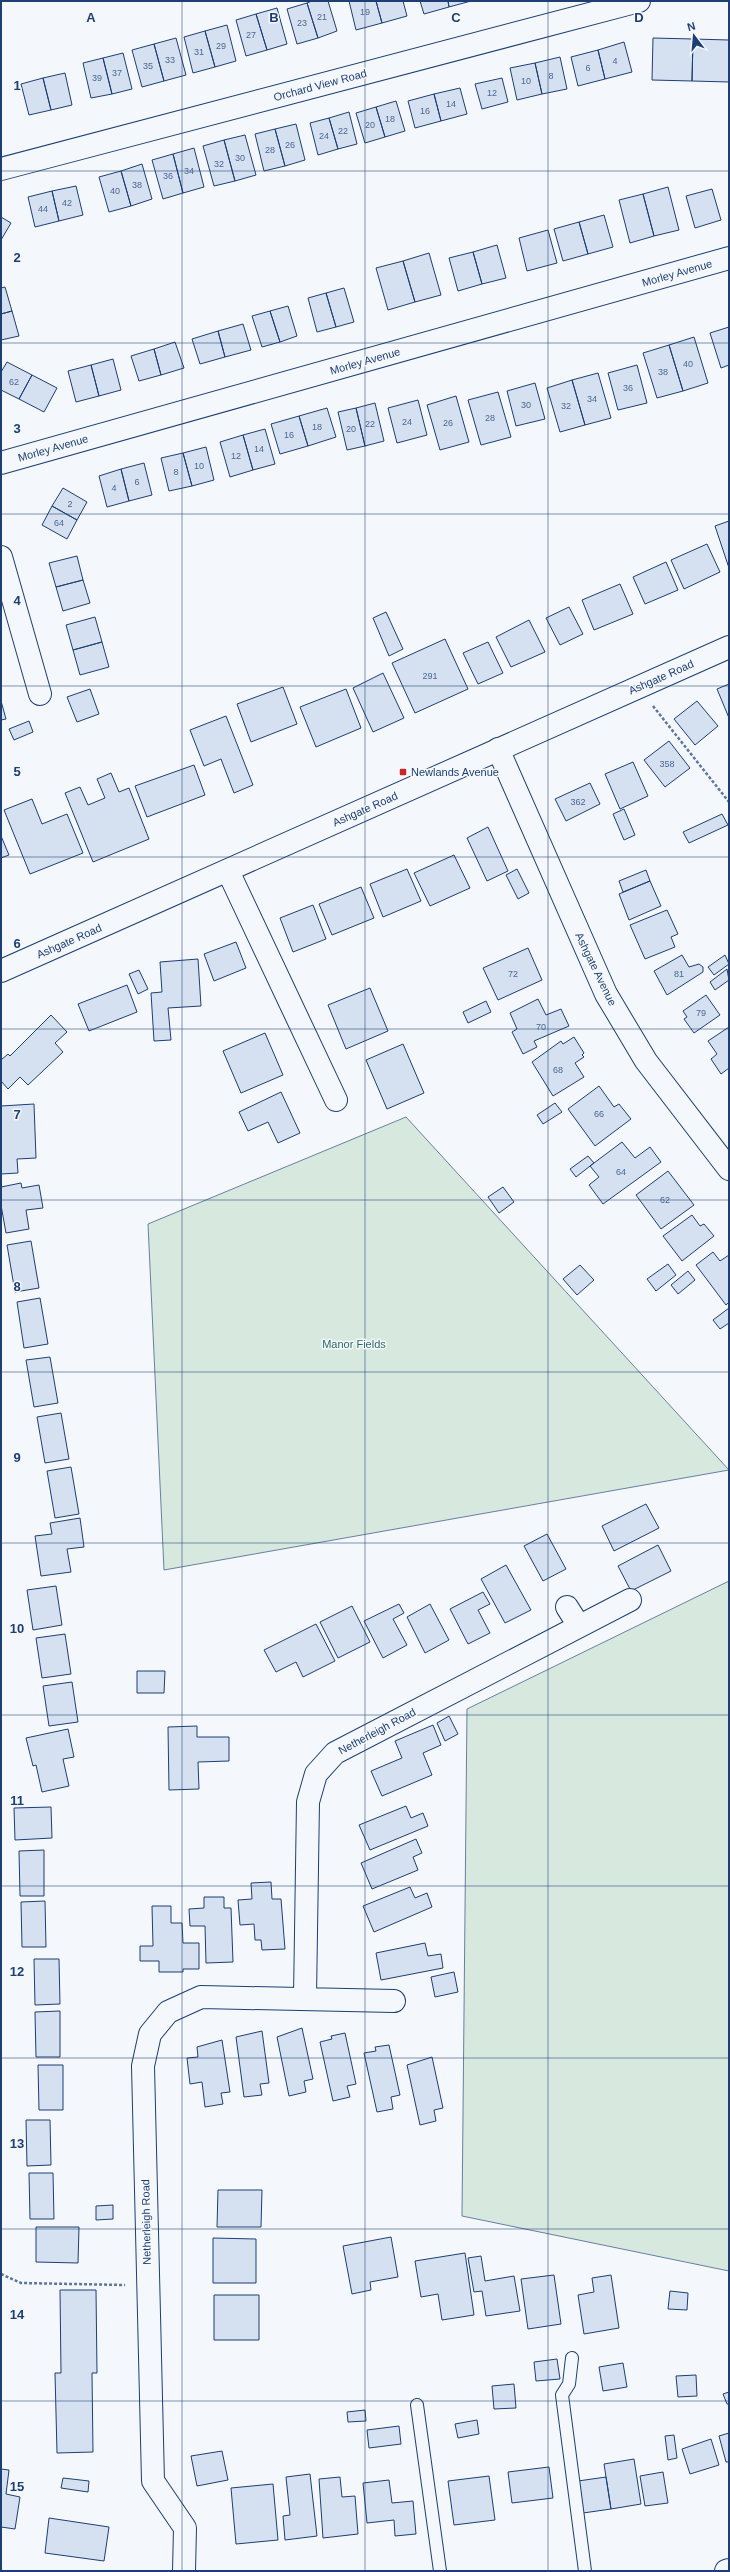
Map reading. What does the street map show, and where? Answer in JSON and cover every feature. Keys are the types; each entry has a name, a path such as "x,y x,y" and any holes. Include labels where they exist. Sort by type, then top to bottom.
{"street":[{"name":"Orchard View Road","path":"1,168 639,1"},
{"name":"Morley Avenue","path":"1,463 729,258"},
{"path":"1,557 40,694"},
{"name":"Ashgate Road","path":"1,971 729,647"},
{"name":"Ashgate Avenue","path":"498,749 606,994 646,1061 729,1169"},
{"path":"228,871 336,1100"},
{"name":"Netherleigh Road","path":"305,1997 308,1802 316,1774 335,1754 630,1600"},
{"path":"566,1607 580,1626"},
{"name":"Netherleigh Road","path":"184,2571 185,2528 153,2481 142,2066 150,2034 168,2012 201,1997 305,1997 394,2001"}],"lane":[{"path":"572,2358 569,2384 562,2395 585,2571"},
{"path":"417,2405 440,2571"}],"path":[{"path":"638,687 729,802"},
{"path":"1,2274 21,2283 148,2286"}],"green space":[{"name":"Manor Fields","path":"406,1117 729,1470 164,1570 148,1224"},
{"path":"729,1581 729,2271 462,2216 467,1709"}],"building":[{"path":"312,1 328,1 337,31 318,38 307,3"},
{"path":"349,1 376,1 382,23 356,30"},
{"path":"376,1 403,1 407,16 382,23"},
{"path":"420,1 448,1 449,7 424,14"},
{"path":"448,1 471,1 449,7"},
{"path":"307,3 318,38 297,44 287,9"},
{"path":"277,8 287,44 267,50 256,14"},
{"path":"256,14 267,50 246,56 236,20"},
{"path":"227,25 236,61 215,67 205,31"},
{"path":"205,31 215,67 193,73 184,37"},
{"path":"176,38 186,75 164,81 154,44"},
{"path":"653,38 693,39 692,81 652,80"},
{"path":"693,39 729,40 729,82 692,81"},
{"path":"624,42 632,72 605,79 598,50"},
{"path":"154,44 164,81 142,87 132,50"},
{"path":"598,50 605,79 578,86 571,57"},
{"path":"123,53 132,89 112,94 103,58"},
{"path":"560,57 567,89 542,94 535,63"},
{"path":"103,58 112,94 91,98 83,63"},
{"path":"535,63 542,94 517,100 510,68"},
{"path":"65,73 72,105 51,110 43,78"},
{"path":"43,78 51,110 29,115 21,84"},
{"path":"502,78 508,102 482,109 475,84"},
{"path":"460,88 467,114 441,121 434,94"},
{"path":"434,94 441,121 415,128 408,101"},
{"path":"396,101 405,131 385,137 376,107"},
{"path":"376,107 385,137 365,143 356,113"},
{"path":"349,112 357,144 338,149 329,118"},
{"path":"329,118 338,149 318,155 310,123"},
{"path":"296,124 305,160 285,166 275,129"},
{"path":"275,129 285,166 264,171 255,134"},
{"path":"245,135 256,175 235,181 224,140"},
{"path":"224,140 235,181 214,186 203,146"},
{"path":"194,148 204,187 183,193 173,154"},
{"path":"173,154 183,193 163,199 152,160"},
{"path":"142,164 152,199 131,206 121,171"},
{"path":"121,171 131,206 109,212 99,177"},
{"path":"76,186 83,215 59,221 52,191"},
{"path":"668,187 679,230 654,236 643,194"},
{"path":"712,189 721,220 695,228 686,196"},
{"path":"52,191 59,221 35,227 28,197"},
{"path":"643,194 654,236 630,243 619,200"},
{"path":"604,215 613,247 588,254 579,222"},
{"path":"1,217 11,223 1,240"},
{"path":"579,222 588,254 563,261 554,229"},
{"path":"548,230 557,263 527,271 519,238"},
{"path":"497,245 506,278 482,284 473,252"},
{"path":"473,252 482,284 458,291 449,258"},
{"path":"429,253 441,295 415,302 403,261"},
{"path":"403,261 415,302 388,310 376,268"},
{"path":"5,287 12,311 1,314 1,288"},
{"path":"344,288 354,322 336,327 326,293"},
{"path":"326,293 336,327 317,332 308,298"},
{"path":"288,306 297,336 280,342 270,311"},
{"path":"12,311 19,336 1,340 1,314"},
{"path":"270,311 280,342 262,347 252,316"},
{"path":"243,324 251,350 225,357 218,331"},
{"path":"729,327 729,365 721,368 710,333"},
{"path":"218,331 225,357 200,364 192,339"},
{"path":"694,337 708,383 683,391 669,345"},
{"path":"175,342 184,368 161,375 154,349"},
{"path":"669,345 683,391 657,398 643,353"},
{"path":"154,349 161,375 139,381 131,356"},
{"path":"113,359 121,390 99,396 91,365"},
{"path":"7,362 32,375 19,399 1,390 1,372"},
{"path":"91,365 99,396 76,402 68,371"},
{"path":"637,365 647,403 618,410 608,373"},
{"path":"598,373 611,418 585,425 572,380"},
{"path":"32,375 57,388 44,412 19,399"},
{"path":"572,380 585,425 560,432 547,388"},
{"path":"535,383 545,419 516,426 507,391"},
{"path":"498,392 511,437 481,445 468,400"},
{"path":"456,396 469,442 440,450 427,405"},
{"path":"418,400 427,435 397,443 388,408"},
{"path":"375,403 384,441 365,446 356,408"},
{"path":"327,408 336,437 308,446 299,416"},
{"path":"356,408 365,446 347,450 338,412"},
{"path":"299,416 308,446 280,454 271,424"},
{"path":"265,429 275,464 253,470 243,435"},
{"path":"243,435 253,470 230,477 220,442"},
{"path":"206,447 214,480 192,486 183,453"},
{"path":"183,453 192,486 169,491 161,458"},
{"path":"144,463 152,495 129,501 121,469"},
{"path":"121,469 129,501 107,507 99,476"},
{"path":"63,488 87,502 77,520 52,506"},
{"path":"52,506 77,520 67,539 42,525"},
{"path":"729,521 729,568 715,526"},
{"path":"707,544 720,572 684,589 671,560"},
{"path":"77,556 83,580 56,587 49,563"},
{"path":"666,562 678,590 645,604 633,577"},
{"path":"83,580 90,603 63,611 56,587"},
{"path":"620,584 633,614 594,630 582,600"},
{"path":"569,607 583,634 560,645 546,618"},
{"path":"386,612 403,649 389,656 373,618"},
{"path":"95,617 102,642 73,650 66,625"},
{"path":"529,620 545,652 511,667 496,637"},
{"path":"445,639 468,689 415,713 392,663"},
{"path":"102,642 109,667 80,675 73,650"},
{"path":"488,642 503,673 478,684 463,653"},
{"path":"383,673 404,718 373,732 353,688"},
{"path":"729,684 729,718 717,689"},
{"path":"283,687 297,724 251,742 237,704"},
{"path":"90,689 99,714 77,722 67,697"},
{"path":"346,689 361,728 316,747 300,707"},
{"path":"1,701 6,719 1,720"},
{"path":"697,701 718,726 695,745 674,719"},
{"path":"226,716 253,785 234,793 221,759 204,766 190,730"},
{"path":"29,721 33,732 14,740 9,729"},
{"path":"669,741 690,768 665,787 644,760"},
{"path":"633,762 648,796 620,809 605,774"},
{"path":"194,765 205,795 147,817 135,786"},
{"path":"111,773 119,792 129,788 149,839 93,862 65,793 80,787 88,805 105,798 97,779"},
{"path":"590,783 600,804 566,821 555,799"},
{"path":"32,799 42,824 67,814 83,853 30,874 4,810"},
{"path":"624,809 635,835 624,840 613,814"},
{"path":"722,814 728,825 689,843 683,832"},
{"path":"488,827 508,871 487,881 467,838"},
{"path":"1,836 9,855 1,858"},
{"path":"454,855 470,888 430,906 414,873"},
{"path":"407,869 421,901 383,917 370,884"},
{"path":"517,869 529,893 518,899 506,875"},
{"path":"646,870 650,881 623,892 619,881"},
{"path":"650,881 661,906 629,920 619,894"},
{"path":"361,887 374,918 332,935 319,904"},
{"path":"313,905 326,939 293,952 280,918"},
{"path":"667,910 678,934 671,937 675,947 645,959 630,925"},
{"path":"236,942 246,968 214,981 204,954"},
{"path":"528,948 542,980 498,1000 483,968"},
{"path":"682,955 689,967 699,964 703,967 703,972 667,995 654,971"},
{"path":"725,955 729,964 714,975 708,967"},
{"path":"198,959 201,1006 168,1008 171,1040 154,1041 151,993 162,992 160,962"},
{"path":"727,969 729,980 715,990 710,982"},
{"path":"139,970 148,989 138,994 129,974"},
{"path":"127,985 137,1012 89,1031 78,1004"},
{"path":"370,988 388,1031 346,1049 328,1005"},
{"path":"706,995 720,1015 694,1033 684,1019 687,1017 683,1011"},
{"path":"538,999 546,1015 561,1009 569,1026 534,1041 537,1047 523,1054 512,1032 517,1029 510,1013"},
{"path":"486,1001 491,1012 468,1023 463,1012"},
{"path":"51,1015 67,1032 55,1043 63,1052 28,1085 20,1077 8,1089 1,1081 1,1060 8,1054 10,1056"},
{"path":"729,1027 729,1068 721,1074 711,1059 717,1054 708,1041"},
{"path":"265,1033 283,1075 241,1093 223,1051"},
{"path":"574,1037 584,1053 582,1055 584,1057 575,1063 584,1077 553,1096 532,1062 561,1041 563,1044"},
{"path":"403,1044 424,1093 387,1109 366,1060"},
{"path":"599,1086 614,1107 619,1104 631,1119 595,1146 568,1109"},
{"path":"281,1092 300,1133 278,1143 268,1122 248,1131 239,1112"},
{"path":"555,1103 562,1112 543,1124 537,1115"},
{"path":"34,1104 36,1158 17,1159 18,1173 1,1174 1,1106"},
{"path":"622,1142 635,1158 650,1147 661,1162 603,1204 589,1185 599,1177 590,1166"},
{"path":"588,1156 594,1163 576,1177 570,1169"},
{"path":"668,1171 694,1205 661,1229 636,1195"},
{"path":"21,1183 22,1188 39,1185 43,1208 26,1210 29,1229 6,1233 1,1205 1,1187"},
{"path":"503,1187 514,1202 499,1213 488,1197"},
{"path":"692,1215 700,1226 704,1224 714,1236 682,1261 663,1236"},
{"path":"31,1241 39,1288 15,1292 7,1245"},
{"path":"713,1252 720,1261 729,1255 729,1302 726,1305 696,1265"},
{"path":"668,1264 676,1275 656,1291 647,1279"},
{"path":"580,1265 594,1280 577,1295 563,1279"},
{"path":"688,1271 695,1280 678,1294 671,1285"},
{"path":"40,1298 48,1344 24,1348 17,1302"},
{"path":"729,1308 729,1323 720,1329 713,1320"},
{"path":"50,1357 58,1403 34,1407 26,1360"},
{"path":"61,1413 69,1459 45,1463 37,1417"},
{"path":"71,1467 79,1514 55,1518 47,1471"},
{"path":"646,1504 659,1528 614,1551 602,1526"},
{"path":"80,1518 84,1547 67,1549 71,1572 41,1576 35,1536 52,1534 50,1523"},
{"path":"547,1534 566,1569 543,1581 524,1546"},
{"path":"658,1545 671,1571 631,1591 618,1566"},
{"path":"506,1565 531,1610 505,1623 481,1579"},
{"path":"56,1586 62,1625 33,1630 27,1590"},
{"path":"483,1592 490,1604 478,1610 490,1633 468,1644 450,1609"},
{"path":"399,1604 404,1613 393,1619 407,1645 383,1658 364,1621"},
{"path":"430,1604 449,1640 425,1653 407,1617"},
{"path":"352,1606 370,1642 338,1658 320,1622"},
{"path":"316,1624 335,1661 303,1677 296,1662 276,1672 264,1650"},
{"path":"65,1634 71,1674 42,1678 36,1638"},
{"path":"137,1671 165,1671 164,1693 137,1693"},
{"path":"72,1682 78,1722 49,1726 43,1686"},
{"path":"449,1716 458,1734 445,1741 437,1723"},
{"path":"433,1725 441,1745 423,1753 432,1775 382,1796 371,1771 402,1758 395,1741"},
{"path":"197,1726 197,1737 229,1737 229,1761 198,1762 199,1789 169,1790 168,1727"},
{"path":"68,1729 74,1757 63,1759 69,1786 42,1792 36,1765 33,1766 26,1738"},
{"path":"406,1806 411,1818 423,1813 428,1826 370,1850 359,1825"},
{"path":"51,1807 52,1838 15,1840 14,1808"},
{"path":"416,1839 422,1853 413,1857 418,1870 372,1889 361,1863"},
{"path":"44,1850 44,1896 20,1896 19,1851"},
{"path":"271,1882 272,1899 281,1899 285,1949 262,1950 261,1940 255,1940 254,1924 240,1925 238,1900 252,1899 251,1883"},
{"path":"410,1887 415,1898 427,1893 432,1907 374,1932 363,1906"},
{"path":"204,1897 224,1897 224,1908 231,1908 233,1962 206,1963 205,1926 190,1926 189,1909 204,1908"},
{"path":"45,1901 46,1947 22,1947 21,1902"},
{"path":"152,1906 171,1906 171,1923 182,1923 183,1943 199,1943 199,1969 183,1969 183,1972 159,1972 159,1961 140,1961 140,1946 153,1946"},
{"path":"425,1943 428,1956 441,1954 443,1968 381,1980 376,1953"},
{"path":"34,1959 59,1959 60,2004 35,2005"},
{"path":"454,1972 458,1992 435,1997 431,1977"},
{"path":"60,2011 60,2057 36,2057 35,2012"},
{"path":"302,2028 313,2079 304,2081 306,2092 289,2096 277,2037"},
{"path":"262,2031 269,2083 260,2084 262,2095 244,2097 236,2037"},
{"path":"345,2033 356,2084 347,2086 350,2097 333,2101 320,2042 332,2039 331,2036"},
{"path":"222,2040 230,2092 221,2093 223,2104 205,2107 202,2082 190,2084 187,2058 198,2057 197,2047"},
{"path":"389,2045 400,2095 391,2097 393,2109 377,2112 364,2053 376,2051 375,2047"},
{"path":"432,2057 443,2108 434,2110 436,2121 420,2125 407,2065"},
{"path":"38,2065 63,2065 63,2110 39,2110"},
{"path":"26,2120 50,2120 51,2165 27,2166"},
{"path":"29,2173 53,2173 54,2219 30,2219"},
{"path":"218,2190 262,2190 261,2227 217,2227"},
{"path":"113,2205 113,2219 96,2220 96,2206"},
{"path":"36,2227 79,2227 78,2263 36,2262"},
{"path":"391,2237 398,2277 370,2282 371,2290 352,2294 343,2246"},
{"path":"213,2238 256,2239 256,2283 213,2283"},
{"path":"465,2253 474,2315 442,2320 438,2294 421,2297 415,2261"},
{"path":"481,2256 485,2281 514,2276 520,2311 486,2316 482,2291 474,2292 468,2258"},
{"path":"554,2275 561,2324 528,2329 521,2279"},
{"path":"611,2275 619,2328 584,2334 578,2295 594,2292 592,2278"},
{"path":"60,2290 96,2290 97,2373 92,2373 93,2452 57,2453 55,2373 61,2373"},
{"path":"670,2291 688,2293 687,2310 668,2309"},
{"path":"214,2295 259,2295 259,2340 214,2340"},
{"path":"557,2359 560,2379 536,2381 534,2362"},
{"path":"623,2363 627,2387 603,2391 599,2367"},
{"path":"696,2375 697,2396 678,2397 676,2376"},
{"path":"514,2384 516,2408 494,2409 492,2386"},
{"path":"729,2392 729,2404 727,2404 723,2394"},
{"path":"365,2410 366,2421 348,2422 347,2412"},
{"path":"477,2420 479,2434 458,2438 455,2424"},
{"path":"399,2426 401,2444 369,2448 367,2430"},
{"path":"729,2433 729,2462 726,2462 719,2436"},
{"path":"674,2435 677,2458 668,2460 665,2436"},
{"path":"711,2439 719,2465 690,2474 682,2449"},
{"path":"222,2451 228,2480 197,2486 191,2456"},
{"path":"634,2459 641,2504 611,2509 604,2464"},
{"path":"549,2467 553,2498 512,2503 508,2472"},
{"path":"1,2469 9,2470 6,2494 20,2497 15,2529 1,2527"},
{"path":"663,2472 668,2503 645,2506 640,2476"},
{"path":"310,2474 317,2536 285,2540 283,2516 290,2515 286,2477"},
{"path":"489,2476 495,2520 454,2525 448,2481"},
{"path":"340,2477 342,2497 355,2496 358,2534 323,2538 319,2479"},
{"path":"606,2477 611,2509 583,2513 578,2481"},
{"path":"63,2478 89,2481 88,2492 61,2488"},
{"path":"389,2480 392,2503 413,2501 416,2534 395,2536 394,2520 367,2523 363,2483"},
{"path":"273,2484 278,2540 236,2544 231,2488"},
{"path":"49,2518 109,2527 104,2561 45,2553"}],"place":[{"name":"Newlands Avenue","path":"403,772"}]}
